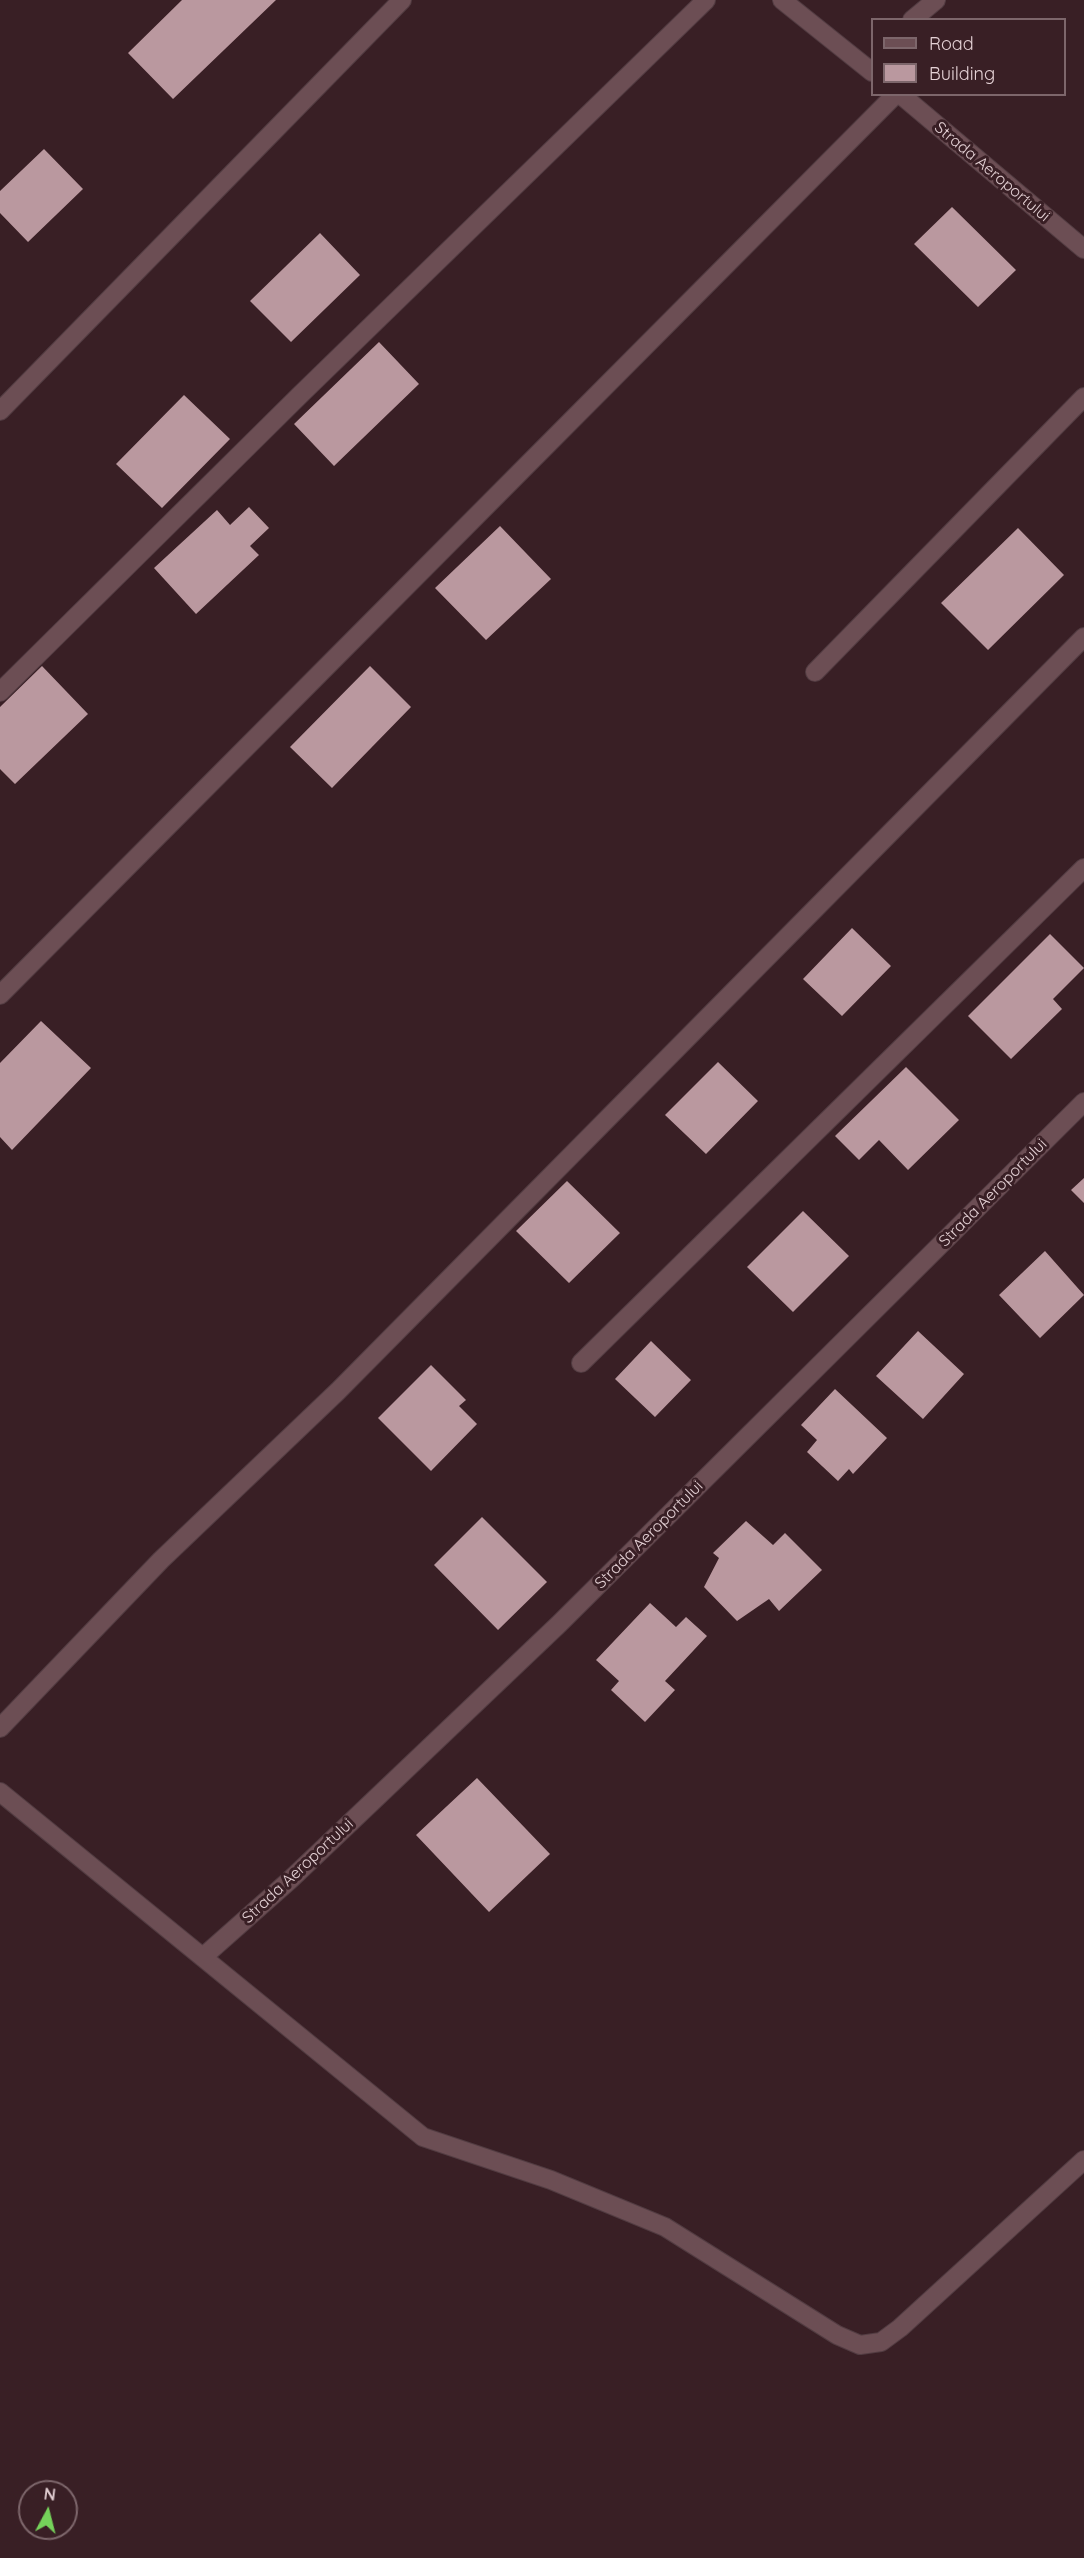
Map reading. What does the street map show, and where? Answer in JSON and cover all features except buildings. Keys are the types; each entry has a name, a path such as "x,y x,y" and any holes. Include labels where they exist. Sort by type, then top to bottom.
{"street":[{"path":"0,411 402,0"},
{"path":"0,692 308,387 706,0"},
{"path":"782,0 868,62"},
{"path":"914,18 936,0"},
{"path":"0,995 896,96"},
{"name":"Strada Aeroportului","path":"900,96 1084,249"},
{"path":"815,672 1084,397"},
{"path":"0,1728 161,1560 338,1391 1084,637"},
{"path":"580,1363 1084,868"},
{"name":"Strada Aeroportului","path":"203,1957 291,1880 559,1624 1084,1102"},
{"path":"0,1792 423,2137 551,2180 665,2226 837,2335 860,2345 881,2342 900,2328 1084,2160"}]}
